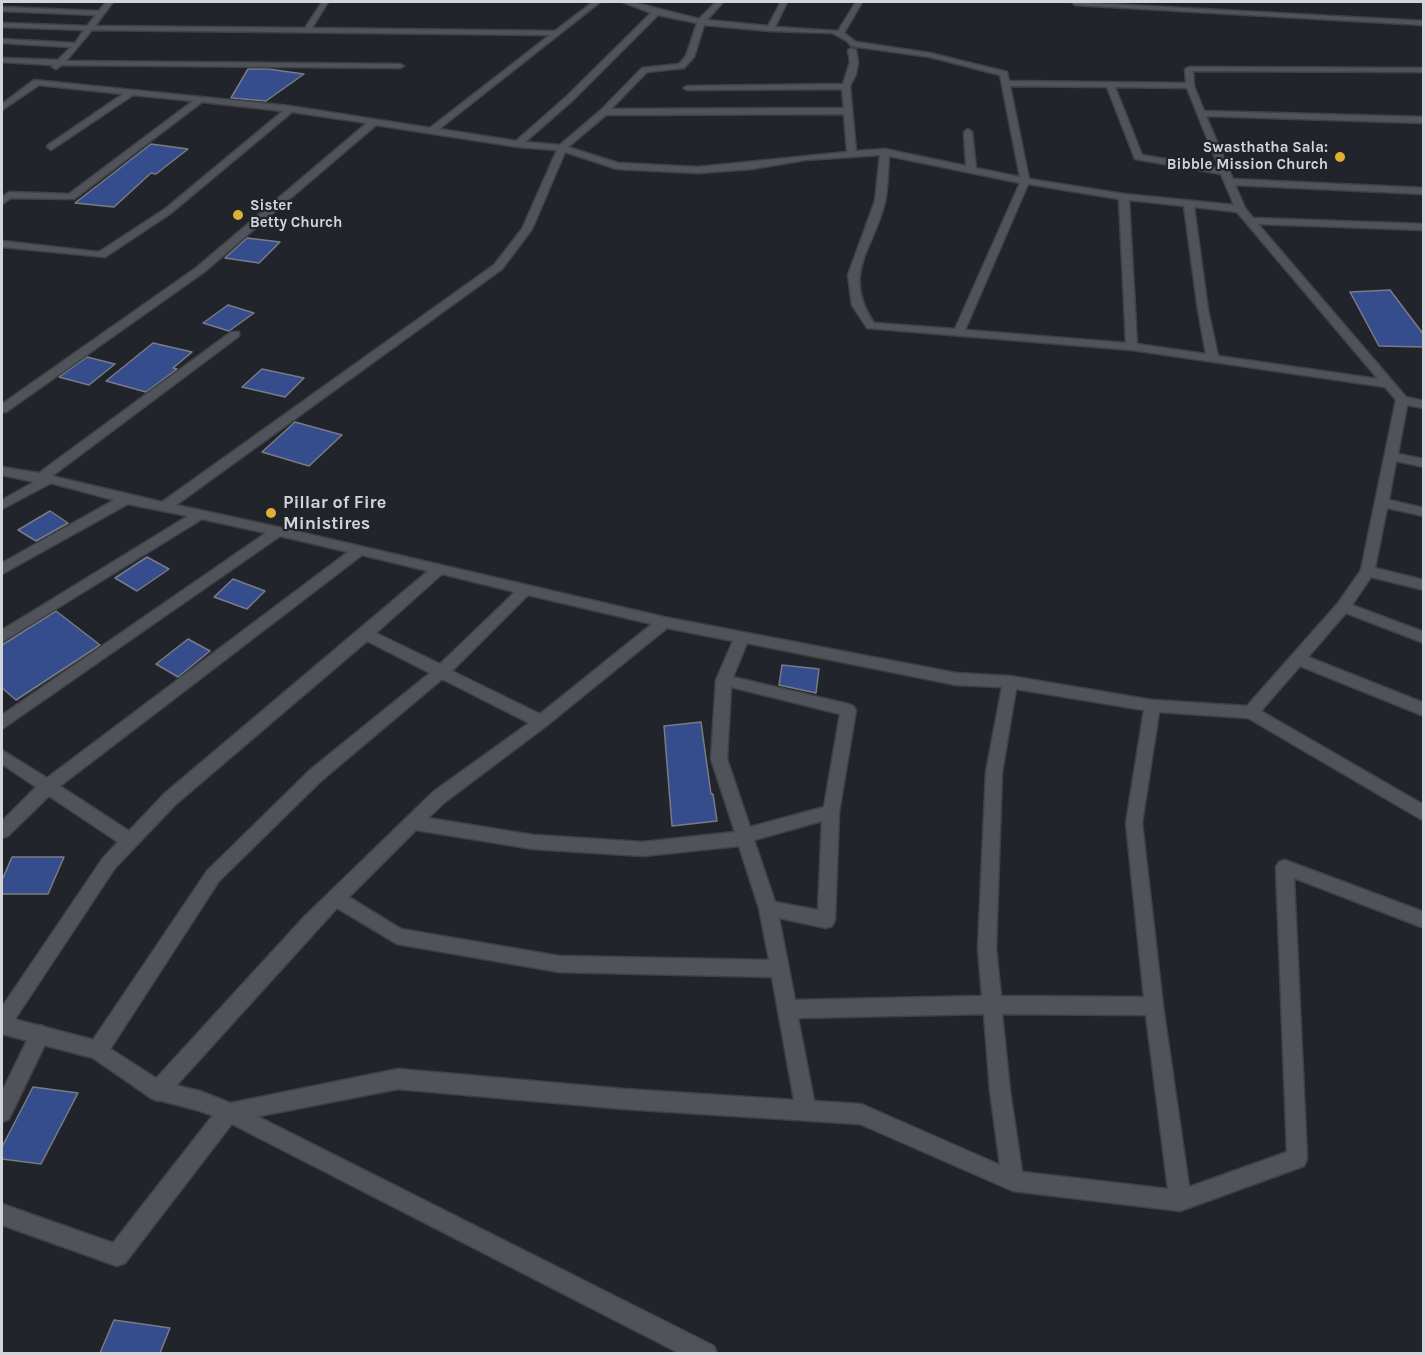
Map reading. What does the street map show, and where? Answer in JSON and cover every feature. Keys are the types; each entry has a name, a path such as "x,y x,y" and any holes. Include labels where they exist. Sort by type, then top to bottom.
{"street":[{"path":"2,108 61,63 109,2"},
{"path":"308,29 325,2"},
{"path":"433,130 554,33 597,2"},
{"path":"626,2 656,12 701,22 770,29 833,31 850,39 854,44 930,55 1004,74 1024,181 959,332"},
{"path":"166,506 498,267 527,229 562,147 604,112 645,69 681,66 690,57 701,22 720,2"},
{"path":"770,29 784,2"},
{"path":"840,34 859,2"},
{"path":"1075,3 1262,10 1424,23"},
{"path":"2,9 101,14"},
{"path":"518,144 570,98 656,12"},
{"path":"2,26 89,30 440,29 554,33"},
{"path":"2,41 77,45"},
{"path":"852,50 853,68 846,86 852,153"},
{"path":"2,60 61,63 400,66"},
{"path":"1424,70 1189,69 1190,86 1240,209 1402,400 1424,405"},
{"path":"38,82 290,109 518,144 562,147 617,166 699,170 752,166 805,157 885,152 1024,181 1124,198 1189,206 1240,209"},
{"path":"1006,82 1190,86"},
{"path":"1110,84 1138,157 1227,177 1424,191"},
{"path":"687,88 846,86"},
{"path":"51,147 131,92"},
{"path":"2,201 9,195 70,198 200,100"},
{"path":"2,244 100,255 168,211 290,109"},
{"path":"604,112 848,111"},
{"path":"1201,113 1424,120"},
{"path":"2,409 200,270 375,121"},
{"path":"968,132 971,169"},
{"path":"885,152 880,201 853,275 857,305 871,326 1132,347 1389,384"},
{"path":"1124,198 1132,347"},
{"path":"1189,206 1203,310 1213,359"},
{"path":"1250,221 1424,226"},
{"path":"2,505 44,479 235,334"},
{"path":"1251,712 1343,607 1368,571 1402,400"},
{"path":"1391,456 1424,463"},
{"path":"2,471 278,531 664,622 956,679 1010,682 1152,706 1251,712 1424,814"},
{"path":"2,569 126,499"},
{"path":"1382,503 1424,512"},
{"path":"2,638 200,515"},
{"path":"2,723 278,531"},
{"path":"2,831 48,786 359,551"},
{"path":"438,570 366,634 170,799 109,863 2,1024 98,1050 158,1091 200,1101 228,1112 706,1353"},
{"path":"1368,571 1424,585"},
{"path":"98,1050 213,876 316,775 441,672 526,589"},
{"path":"1343,607 1424,638"},
{"path":"158,1091 310,923 440,797 541,722 664,622"},
{"path":"366,634 541,722"},
{"path":"742,637 724,680 719,759 768,908 806,1111"},
{"path":"1296,658 1424,710"},
{"path":"724,680 848,710 831,812 826,920 768,908"},
{"path":"1010,682 994,772 987,948 1000,1091 1013,1181"},
{"path":"1152,706 1134,823 1154,1006 1180,1201"},
{"path":"2,756 130,841"},
{"path":"413,823 533,842 643,849 744,838 744,836 831,812"},
{"path":"2,1215 117,1255 228,1112 398,1079 624,1099 861,1114 1013,1181 1180,1201 1298,1159 1285,867 1424,920"},
{"path":"336,898 397,936 559,964 779,969"},
{"path":"787,1009 992,1005 1154,1006"},
{"path":"2,1112 40,1034"}],"building":[{"path":"248,69 304,74 266,101 231,98"},
{"path":"151,144 188,149 156,174 151,173 114,207 75,203"},
{"path":"247,238 280,242 259,263 225,258"},
{"path":"1390,290 1424,335 1424,347 1379,346 1350,292"},
{"path":"228,305 254,313 229,331 203,323"},
{"path":"153,343 192,352 173,368 177,369 146,392 106,381"},
{"path":"87,357 115,364 89,385 59,377"},
{"path":"262,369 304,378 285,397 242,387"},
{"path":"295,422 342,435 309,466 262,452"},
{"path":"50,511 68,523 36,541 18,530"},
{"path":"147,557 169,569 137,591 115,578"},
{"path":"233,579 265,591 247,609 214,597"},
{"path":"56,611 100,645 16,700 2,688 2,645"},
{"path":"188,639 210,651 178,677 156,664"},
{"path":"782,665 819,669 816,693 779,685"},
{"path":"701,722 717,821 672,826 664,726"},
{"path":"12,857 64,857 48,894 2,894 2,880"},
{"path":"33,1087 78,1093 41,1164 2,1159 2,1147"},
{"path":"114,1320 170,1328 160,1353 100,1353"}],"place":[{"name":"Swasthatha Sala: Bibble Mission Church","path":"1340,157"},
{"name":"Sister Betty Church","path":"238,215"},
{"name":"Pillar of Fire Ministires","path":"271,513"}]}
